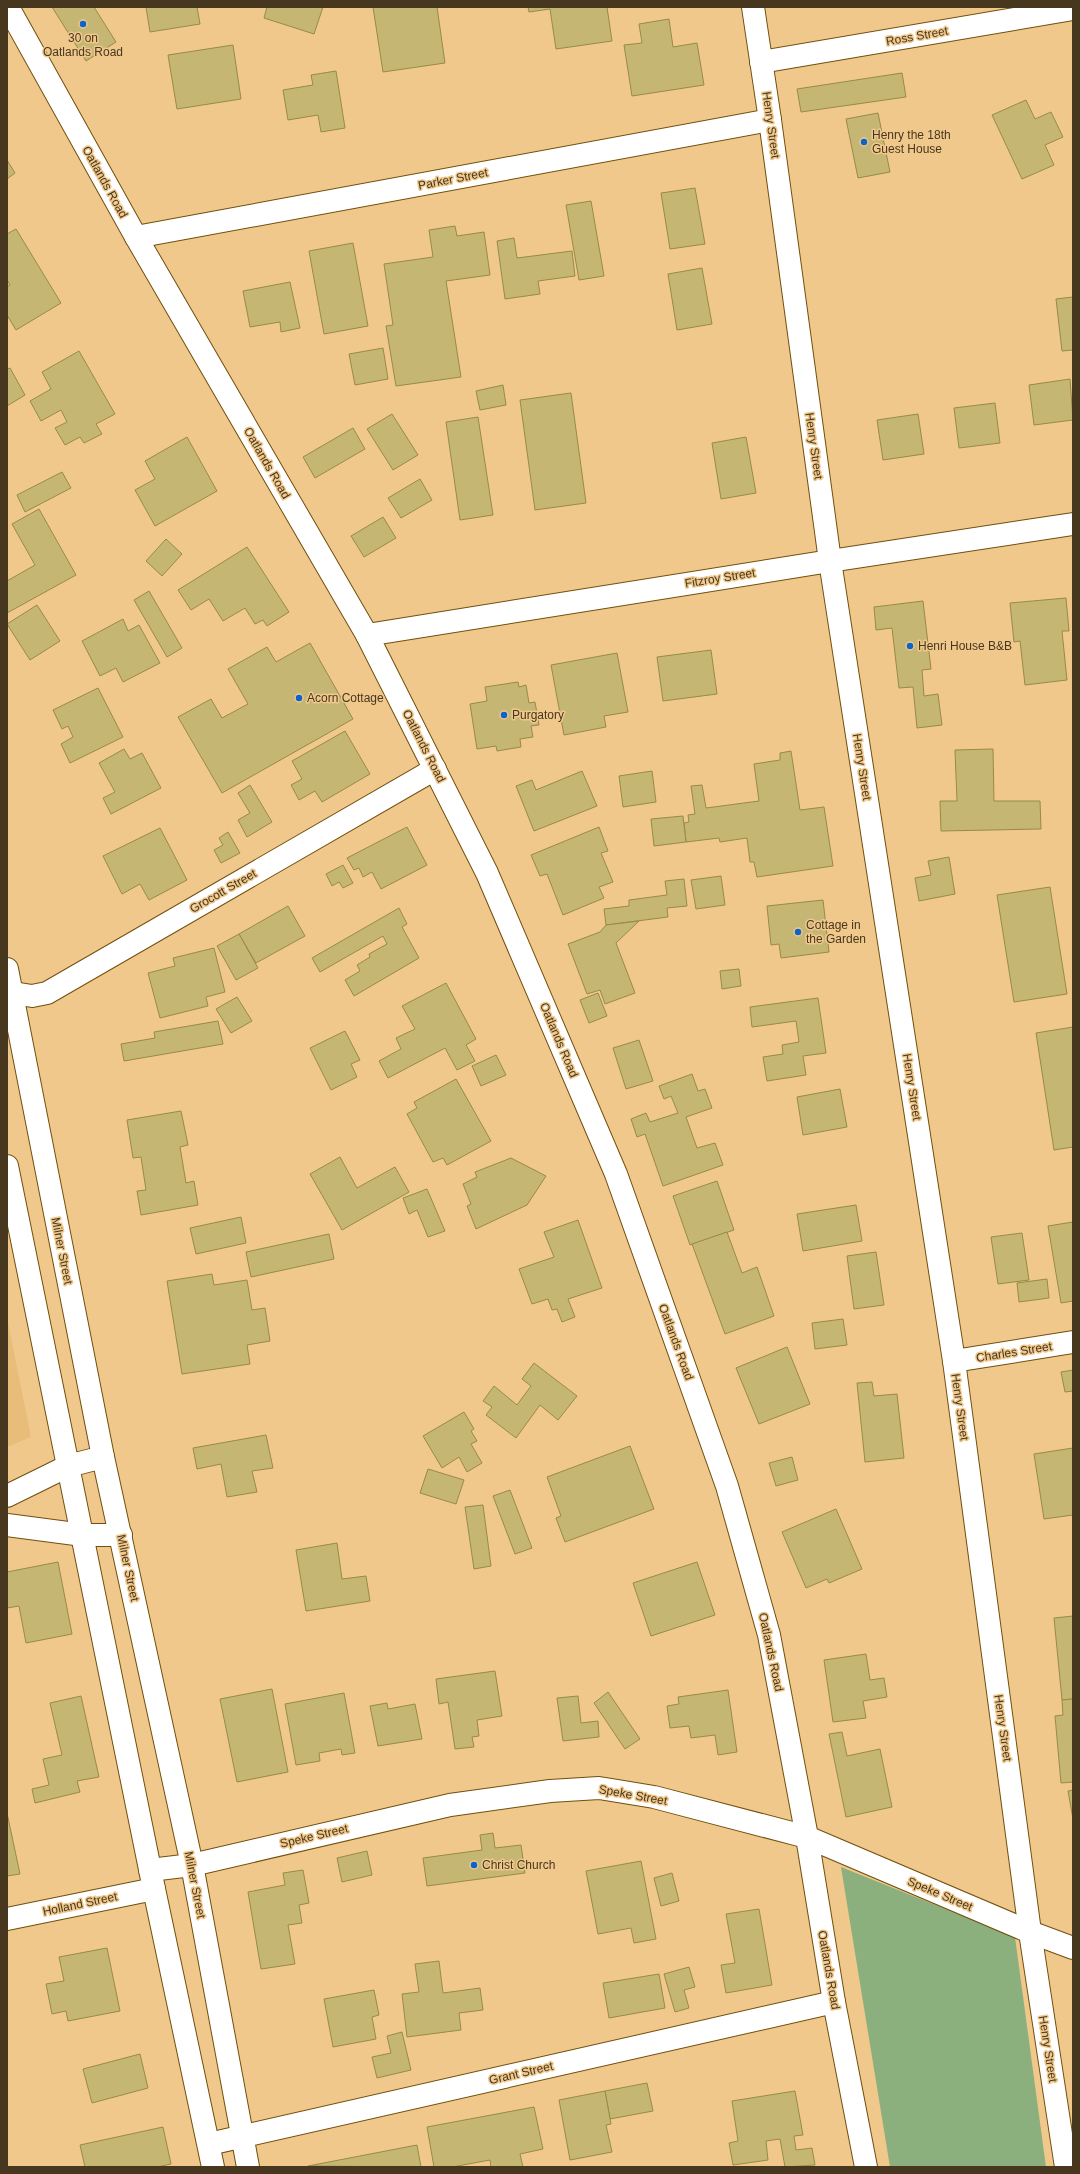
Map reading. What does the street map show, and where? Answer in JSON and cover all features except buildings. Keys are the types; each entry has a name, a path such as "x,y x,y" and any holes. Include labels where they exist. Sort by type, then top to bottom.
{"street":[{"name":"Oatlands Road","path":"8,7 136,237 367,635 487,872 616,1174 727,1486 769,1636 807,1837 834,2002 866,2167"},
{"name":"Henry Street","path":"753,7 770,120 830,561 954,1361 1030,1932 1066,2167"},
{"name":"Ross Street","path":"761,62 1073,9"},
{"name":"Parker Street","path":"136,237 770,120"},
{"name":"Fitzroy Street","path":"367,635 1073,524"},
{"name":"Grocott Street","path":"9,993 32,996 47,992 435,769"},
{"name":"Milner Street","path":"7,969 9,993 104,1457 192,1865 248,2167"},
{"path":"7,1166 152,1880 213,2167"},
{"name":"Charles Street","path":"954,1361 1073,1342"},
{"path":"7,1496 68,1466 104,1457"},
{"path":"7,1525 83,1535 121,1534"},
{"name":"Speke Street","path":"152,1880 192,1865 450,1805 550,1791 599,1788 654,1798 807,1837 1030,1932 1073,1948"},
{"name":"Holland Street","path":"7,1919 152,1880"},
{"name":"Grant Street","path":"209,2144 834,2002"}],"shaded area":[{"path":"7,1318 31,1437 7,1447"}],"green space":[{"path":"841,1867 1015,1937 1046,2167 890,2167"}],"place":[{"name":"30 on Oatlands Road","path":"83,24"},
{"name":"Henry the 18th Guest House","path":"864,142"},
{"name":"Henri House B&B","path":"910,646"},
{"name":"Acorn Cottage","path":"299,698"},
{"name":"Purgatory","path":"504,715"},
{"name":"Cottage in the Garden","path":"798,932"},
{"name":"Christ Church","path":"474,1865"}]}
